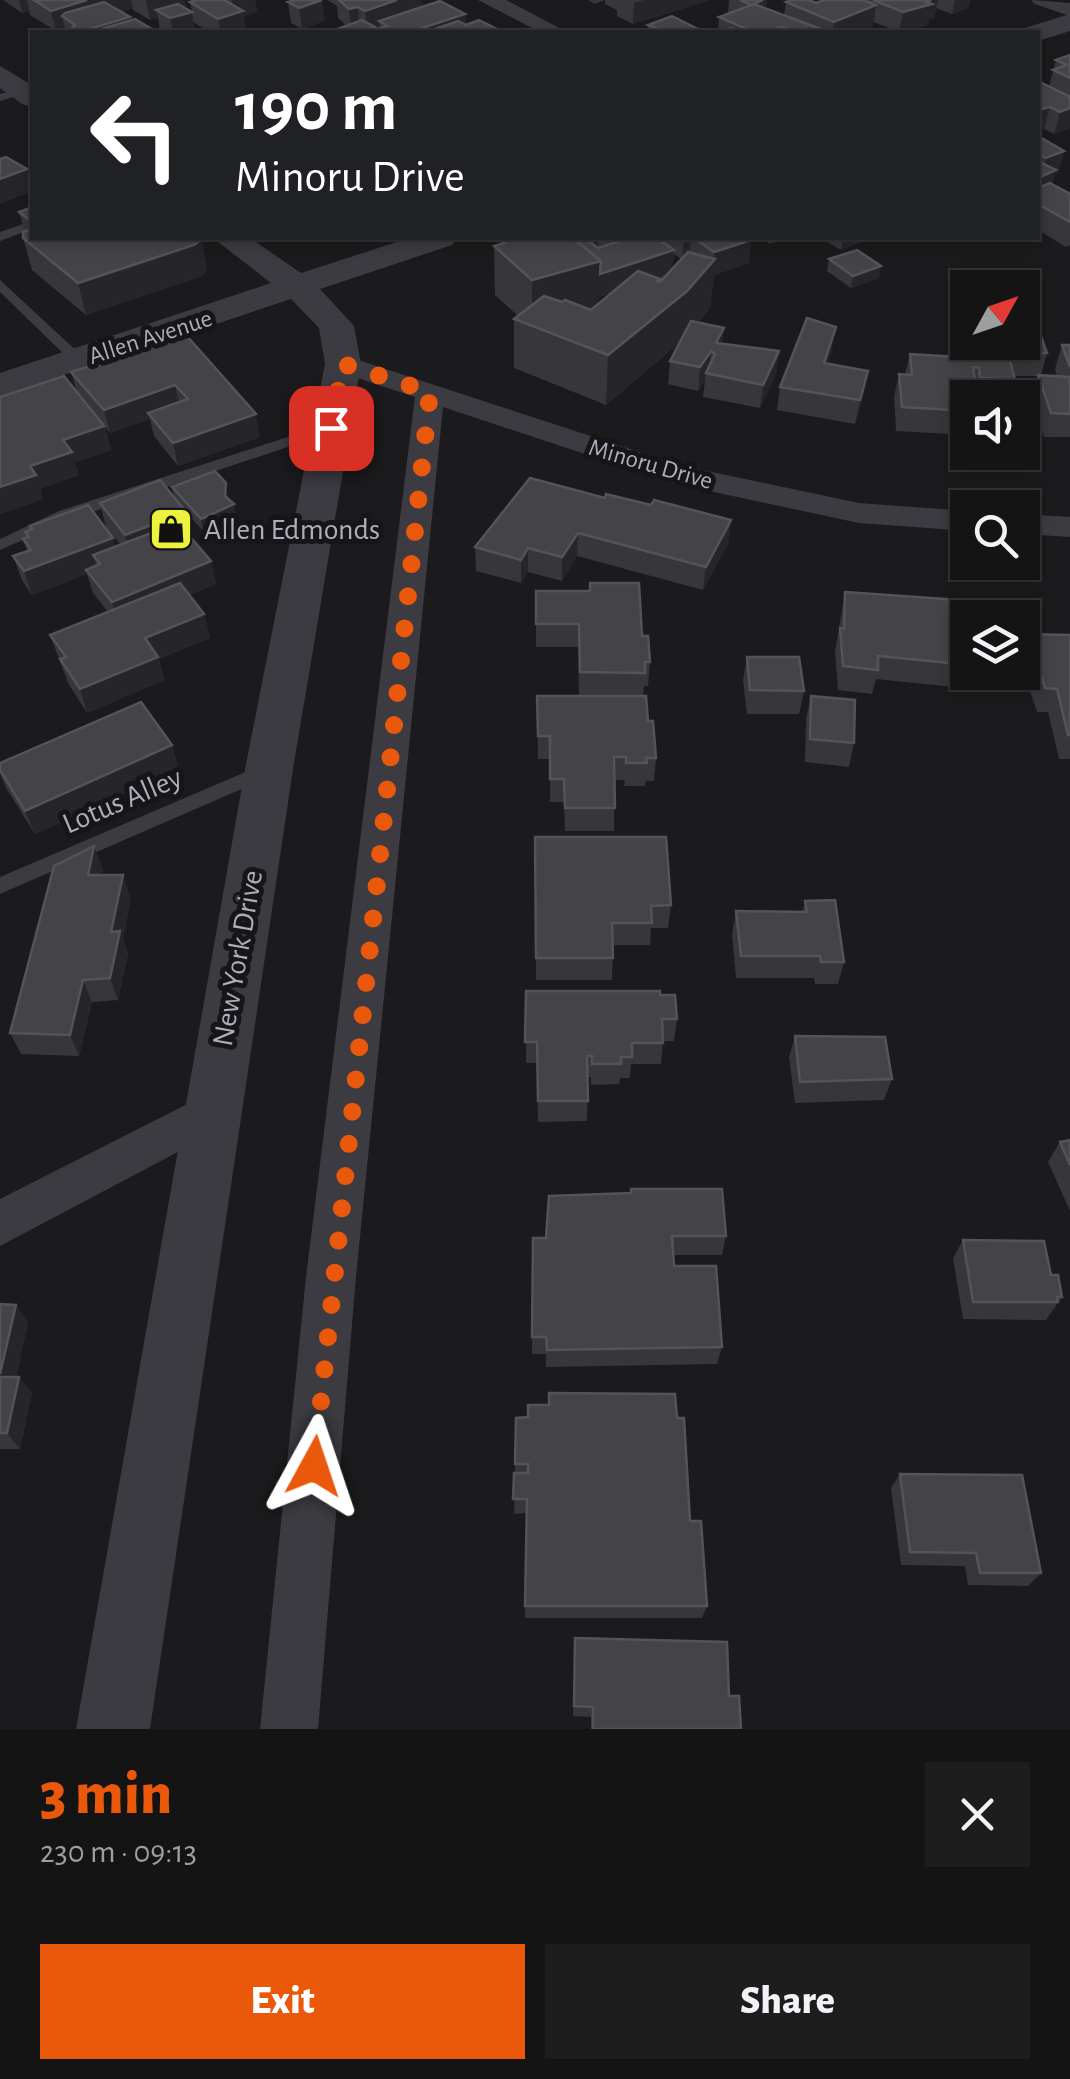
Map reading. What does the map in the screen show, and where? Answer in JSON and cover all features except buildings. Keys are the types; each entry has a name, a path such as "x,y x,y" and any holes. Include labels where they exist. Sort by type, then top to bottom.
{"street":[{"path":"489,0 552,30"},
{"path":"1042,0 1070,10"},
{"path":"1040,32 1070,22"},
{"name":"New York Drive","path":"113,1729 211,1112 343,364 336,326 299,287 232,240"},
{"name":"Allen Avenue","path":"0,385 434,240"},
{"name":"Minoru Drive","path":"343,364 672,474 859,514 950,519"},
{"path":"289,1729 334,1258 430,392"},
{"path":"1040,525 1070,527"},
{"path":"0,1224 211,1112"}],"lane":[{"path":"0,237 30,226"},
{"path":"0,284 77,360"},
{"path":"0,545 65,515 331,428"},
{"name":"Lotus Alley","path":"0,886 269,769"}],"place":[{"name":"Allen Edmonds","path":"171,529"}],"route":[{"path":"314,1466 430,392 343,364 331,428"}]}
